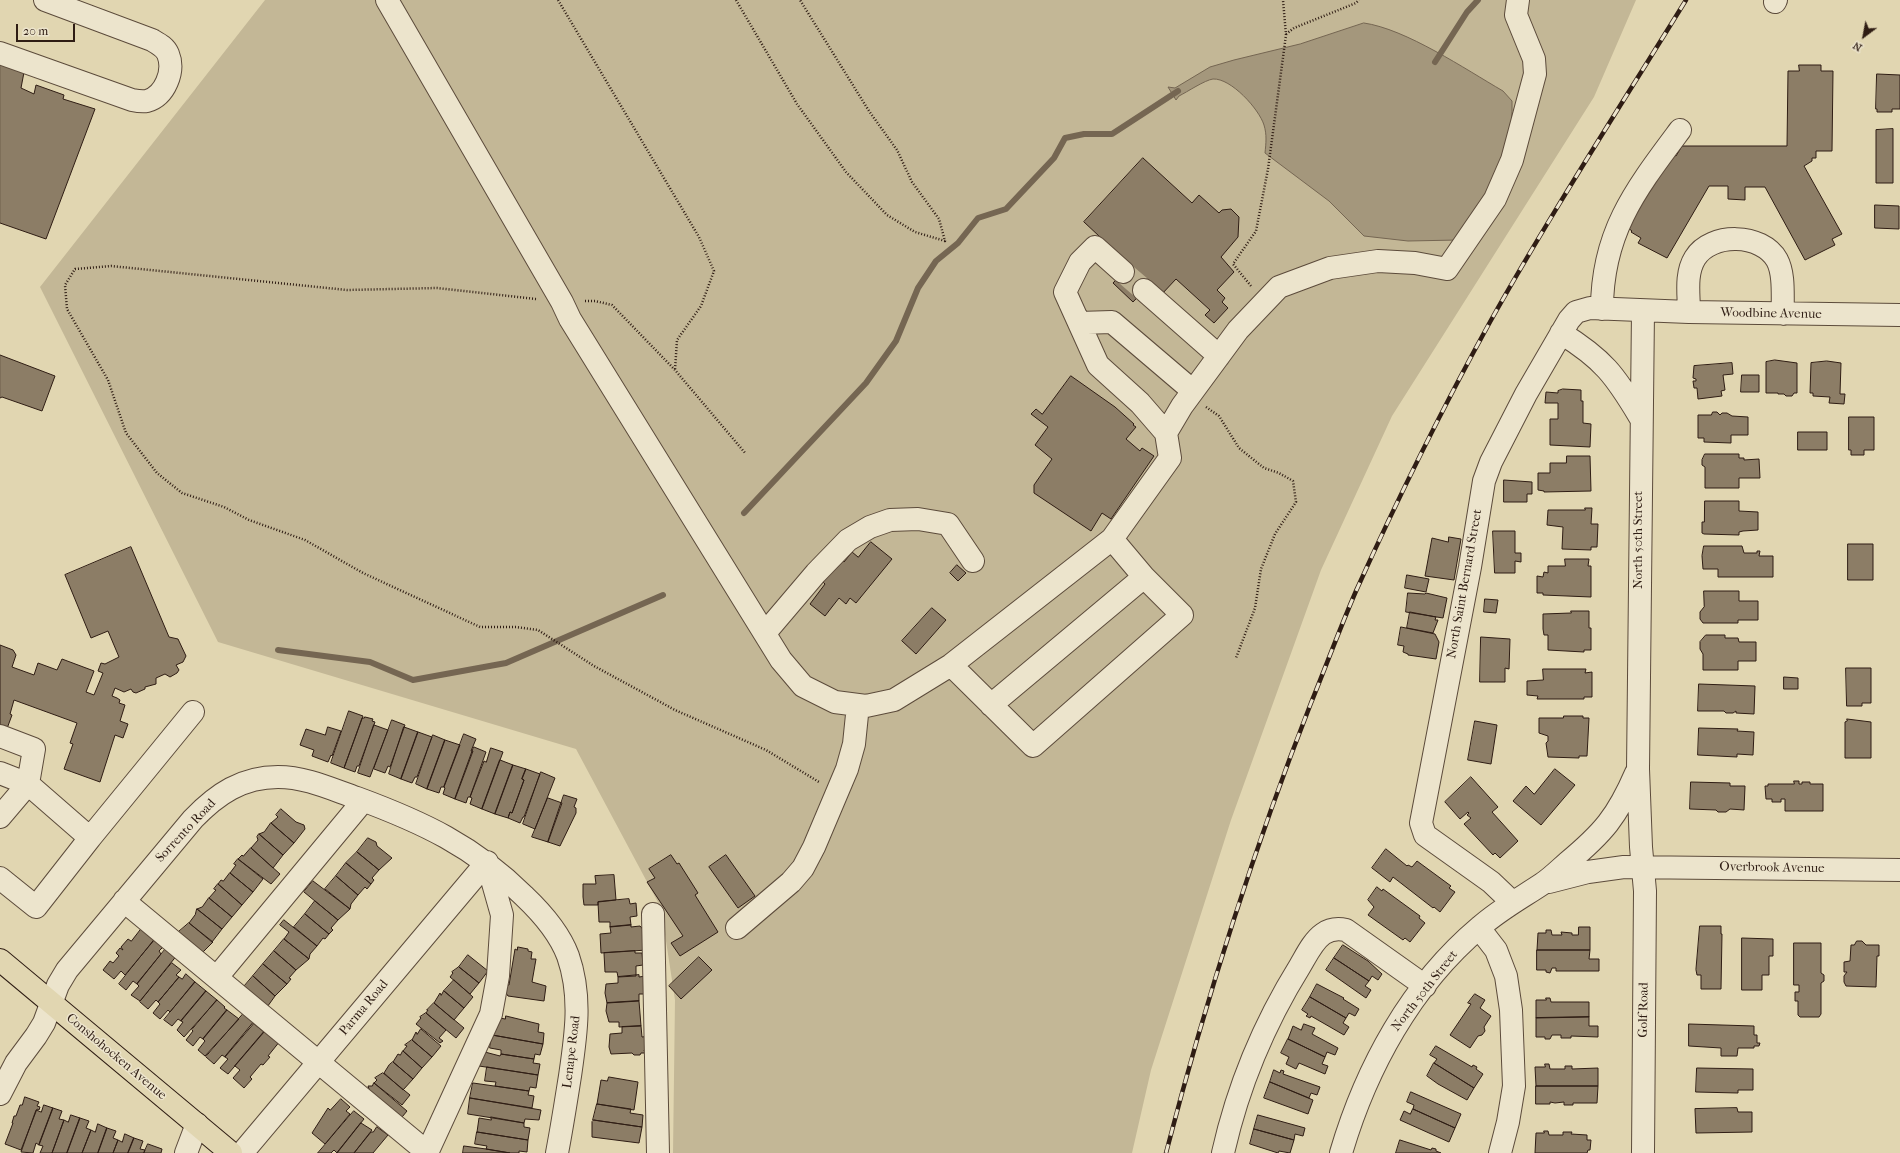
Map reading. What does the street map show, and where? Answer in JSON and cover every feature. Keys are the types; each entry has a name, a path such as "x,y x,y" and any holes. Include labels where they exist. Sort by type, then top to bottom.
{"main road":[{"name":"Conshohocken Avenue","path":"0,960 231,1153"}],"street":[{"path":"0,52 132,100 148,101 156,97 162,90 167,82 170,64 168,54 162,46 152,40 45,0"},
{"path":"387,0 562,302 570,319 781,660 803,686 835,702 866,706 894,700 951,665 1112,539 1170,458 1166,433 1140,403 1098,365 1065,292 1080,262 1095,247 1124,272"},
{"path":"1166,433 1188,398 1238,330 1279,287 1330,268 1378,261 1415,264 1447,269 1495,199 1512,160 1536,74 1534,59 1516,15 1518,0"},
{"path":"1602,309 1602,286 1606,261 1621,216 1647,175 1680,130"},
{"path":"1689,312 1689,277 1695,258 1707,246 1716,242 1743,240 1763,245 1771,251 1777,261 1781,272 1783,314"},
{"path":"1144,290 1219,356"},
{"name":"North Saint Bernard Street","path":"1512,902 1491,882 1425,835 1421,824 1469,575 1484,481 1491,462 1526,394 1561,333 1576,312 1582,309 1643,311"},
{"name":"Woodbine Avenue","path":"1643,311 1900,315"},
{"name":"North 50th Street","path":"1542,884 1588,872 1619,867 1643,867 1638,769 1640,417 1643,311"},
{"path":"1079,323 1112,322 1188,398"},
{"path":"1561,333 1591,353 1607,368 1625,390 1640,417"},
{"path":"765,634 816,573 848,540 870,527 890,520 911,520 948,524 973,561"},
{"path":"951,665 1033,746 1182,615 1144,577 1112,539"},
{"path":"991,705 1144,577"},
{"path":"737,928 791,882 803,868 847,769 854,744 858,705"},
{"path":"0,878 36,907 90,838 193,712"},
{"path":"0,736 34,749 28,784 0,817"},
{"name":"North 50th Street","path":"1340,1153 1356,1106 1377,1059 1407,1009 1447,959 1478,928 1512,902 1542,884 1588,845 1610,823 1622,804 1638,769"},
{"path":"0,773 28,784 90,838"},
{"name":"Sorrento Road","path":"0,1094 16,1063 44,1023 51,1003 67,970 124,900 207,805 222,792 240,784 258,779 277,777 296,778 314,782 411,819 451,839 487,862"},
{"path":"216,976 363,801"},
{"path":"124,900 427,1153 491,1014 498,976 502,915 487,862"},
{"name":"Parma Road","path":"242,1153 487,862"},
{"name":"Lenape Road","path":"487,862 518,889 544,916 561,941 572,972 577,1006 576,1036 558,1153"},
{"name":"Overbrook Avenue","path":"1643,867 1900,870"},
{"name":"Golf Road","path":"1643,867 1645,891 1643,1153"},
{"path":"653,914 658,1153"},
{"path":"1478,928 1496,950 1506,976 1511,1010 1514,1086 1508,1122 1500,1153"},
{"path":"1223,1153 1239,1096 1257,1045 1285,990 1322,934 1334,929 1346,930 1425,986"},
{"path":"186,1153 197,1124"}],"path":[{"path":"558,0 699,237 714,271 701,306 677,340 675,370"},
{"path":"736,0 797,104 846,172 887,215 914,232 945,241 939,219 912,182 897,150 869,111 800,0"},
{"path":"1265,302 1233,264 1256,231 1268,169 1286,35 1283,0"},
{"path":"1286,35 1294,28 1356,3 1359,0"},
{"path":"746,454 675,370 612,305 595,301 562,302 437,288 347,290 111,266 75,269 65,285 67,309 108,380 126,433 157,473 182,493 224,507 249,520 305,540 363,573 480,627 516,627 538,630 569,650 675,710 766,750 837,793"},
{"path":"1188,398 1219,416 1239,448 1264,468 1279,473 1293,482 1296,502 1275,534 1261,569 1255,608 1236,658"}],"shaded area":[{"path":"265,0 1636,0 1594,97 1392,416 1321,570 1231,820 1151,1070 1132,1153 673,1153 675,1000 661,908 576,749 218,642 40,287"},
{"path":"1364,23 1398,33 1435,51 1503,91 1512,101 1508,140 1503,158 1488,191 1458,240 1408,241 1364,236 1329,201 1265,153 1266,132 1261,118 1250,103 1236,89 1220,80 1213,79 1179,96 1176,100 1168,87 1175,88 1210,67 1300,44"}],"building":[{"path":"0,58 25,67 21,88 34,94 36,85 64,95 63,99 95,109 46,239 0,223"},
{"path":"1799,65 1821,65 1821,71 1833,71 1832,151 1816,151 1816,158 1812,158 1812,161 1804,166 1842,234 1832,239 1835,245 1805,260 1765,187 1745,187 1745,200 1728,199 1728,186 1709,186 1667,258 1638,243 1641,238 1631,232 1632,231 1624,225 1671,153 1676,156 1682,146 1787,146 1788,71 1799,71"},
{"path":"1877,74 1900,75 1900,109 1892,109 1892,112 1877,112"},
{"path":"1893,129 1893,183 1876,183 1876,130"},
{"path":"1143,158 1192,203 1199,195 1219,213 1222,210 1231,209 1239,217 1238,237 1221,257 1234,272 1217,290 1225,298 1222,302 1228,308 1214,323 1205,315 1210,310 1176,279 1161,295 1150,284 1133,302 1113,283 1130,265 1084,222"},
{"path":"1875,205 1899,206 1899,229 1875,228"},
{"path":"0,355 55,376 42,411 2,397 0,398"},
{"path":"1775,360 1797,363 1797,393 1794,393 1792,396 1786,396 1778,393 1766,393 1766,362"},
{"path":"1827,361 1841,363 1840,394 1845,394 1844,404 1829,403 1830,397 1813,396 1813,393 1810,393 1811,363"},
{"path":"1732,363 1733,374 1723,375 1725,390 1721,391 1722,396 1698,399 1697,388 1694,388 1693,381 1696,381 1696,379 1693,378 1694,366"},
{"path":"1742,375 1759,375 1759,392 1741,392"},
{"path":"1071,376 1115,407 1134,424 1133,425 1136,427 1126,439 1140,451 1142,448 1154,456 1111,519 1102,513 1091,531 1034,493 1034,485 1052,459 1035,445 1048,427 1031,414 1036,409 1042,414"},
{"path":"1563,389 1581,390 1581,401 1583,401 1583,423 1591,424 1590,447 1550,445 1550,419 1558,419 1558,403 1545,403 1546,392 1558,393 1558,391"},
{"path":"1713,412 1717,412 1720,415 1722,413 1727,413 1732,416 1748,417 1748,435 1731,435 1731,443 1704,442 1704,438 1698,438 1698,415 1711,415"},
{"path":"1849,417 1874,417 1874,450 1864,450 1864,455 1851,455 1851,450 1849,450"},
{"path":"1798,432 1827,432 1827,450 1798,450"},
{"path":"1705,454 1739,454 1739,458 1744,458 1744,460 1759,459 1760,478 1739,478 1739,488 1705,488 1705,467 1702,465 1702,460"},
{"path":"1567,456 1590,456 1591,491 1544,492 1538,490 1538,473 1550,473 1550,463 1566,463"},
{"path":"1504,480 1532,482 1532,494 1527,494 1527,502 1504,502"},
{"path":"1705,501 1739,501 1739,511 1758,512 1758,530 1739,532 1739,535 1702,533"},
{"path":"1585,508 1592,508 1591,524 1598,524 1597,547 1591,547 1591,550 1562,549 1563,527 1547,525 1548,510 1585,510"},
{"path":"1493,531 1515,531 1515,553 1521,553 1521,562 1515,561 1515,573 1495,573"},
{"path":"1449,537 1461,539 1454,580 1425,576 1432,538 1448,542"},
{"path":"871,542 892,559 856,603 850,598 846,604 839,598 825,616 810,604 825,584 820,579 838,557 844,562 852,552 858,557"},
{"path":"1848,544 1873,544 1873,580 1848,580"},
{"path":"1704,546 1742,546 1744,553 1757,553 1757,551 1760,551 1759,556 1773,556 1773,577 1718,577 1718,569 1703,569 1702,556"},
{"path":"131,547 169,637 178,639 186,656 183,662 176,665 179,670 177,673 170,677 165,674 156,678 156,684 145,687 145,689 136,693 131,689 124,692 115,688 112,696 120,700 119,703 125,705 120,721 128,724 123,738 115,735 100,782 64,769 73,744 70,743 77,723 14,700 10,714 12,715 5,734 0,732 0,645 13,650 16,655 12,667 34,675 38,663 57,670 62,659 94,671 86,692 94,695 103,673 98,671 101,663 105,664 119,657 108,631 91,638 65,575"},
{"path":"1565,559 1589,559 1588,566 1591,566 1591,597 1543,595 1543,593 1537,593 1537,576 1543,577 1544,572 1548,573 1548,566 1565,566"},
{"path":"957,565 966,573 958,581 950,573"},
{"path":"1407,575 1429,579 1426,592 1405,588"},
{"path":"1704,591 1739,591 1739,601 1758,601 1758,620 1738,620 1738,623 1703,623 1700,619 1700,612 1704,607"},
{"path":"1408,593 1426,593 1447,598 1443,618 1406,612"},
{"path":"1485,599 1498,600 1496,613 1484,612"},
{"path":"932,608 946,620 916,654 902,641"},
{"path":"1571,611 1589,611 1591,650 1584,650 1584,652 1548,650 1548,635 1544,635 1543,629 1543,614 1571,613"},
{"path":"1410,612 1436,617 1435,620 1438,620 1433,633 1407,628"},
{"path":"1401,627 1435,634 1439,642 1436,659 1408,655 1403,652 1404,646 1398,645"},
{"path":"1706,635 1725,635 1725,638 1738,638 1739,642 1756,642 1756,661 1738,661 1738,670 1703,670 1703,654 1700,649 1700,642"},
{"path":"1481,637 1510,639 1509,669 1505,668 1505,682 1480,682"},
{"path":"1846,668 1871,668 1871,703 1862,703 1862,706 1847,706"},
{"path":"1543,669 1586,669 1585,673 1592,672 1592,697 1584,697 1584,699 1537,699 1538,696 1527,695 1527,681 1543,680"},
{"path":"1784,677 1798,678 1798,689 1784,689"},
{"path":"1699,684 1755,686 1754,714 1736,713 1736,711 1733,713 1726,713 1724,711 1698,711"},
{"path":"349,711 363,716 344,768 331,763"},
{"path":"1564,716 1583,716 1583,718 1589,718 1587,756 1579,756 1579,758 1548,757 1546,743 1548,741 1548,736 1539,733 1539,718 1563,718"},
{"path":"365,717 373,719 372,721 375,722 359,766 357,766 355,772 344,768 362,718"},
{"path":"1847,719 1871,722 1871,758 1845,758 1845,722"},
{"path":"392,720 405,725 390,767 388,766 385,773 374,769"},
{"path":"1475,721 1497,725 1491,764 1468,760"},
{"path":"374,725 388,730 370,777 358,773"},
{"path":"328,727 341,731 332,756 331,755 328,762 312,756 314,750 300,745 306,729 325,735"},
{"path":"404,727 418,732 401,779 389,774"},
{"path":"1699,728 1738,729 1737,731 1754,732 1753,755 1737,754 1737,757 1698,755"},
{"path":"418,732 432,737 417,777 415,777 412,783 401,779"},
{"path":"464,734 476,739 455,799 443,794 444,787"},
{"path":"433,735 445,740 427,789 416,784"},
{"path":"445,740 460,745 444,787 441,787 439,793 427,789"},
{"path":"474,747 486,752 470,797 468,797 466,803 455,799"},
{"path":"491,748 503,752 482,809 470,804 472,798 470,797 484,761 486,762"},
{"path":"500,760 513,765 495,814 482,809"},
{"path":"513,765 526,769 522,779 524,780 512,813 510,812 508,818 495,814"},
{"path":"526,769 540,774 524,817 520,823 508,818 510,812 512,813 524,780 522,779"},
{"path":"1555,769 1575,785 1541,825 1513,801 1526,786 1534,794"},
{"path":"541,772 555,778 535,829 523,824"},
{"path":"1471,777 1498,807 1492,812 1518,841 1500,858 1495,853 1493,855 1464,824 1471,818 1467,815 1469,813 1468,812 1460,819 1445,802"},
{"path":"1794,781 1799,781 1799,784 1802,784 1802,782 1810,782 1810,784 1823,784 1823,811 1785,811 1785,799 1781,799 1781,802 1772,802 1772,799 1766,799 1765,786 1768,786 1768,784 1794,784"},
{"path":"1691,782 1730,783 1730,786 1745,786 1744,810 1730,809 1726,812 1718,812 1716,810 1690,809"},
{"path":"564,795 577,799 574,807 576,808 576,813 560,846 548,842"},
{"path":"548,798 562,803 548,842 532,837"},
{"path":"281,809 296,822 304,825 305,829 294,843 271,823 278,817 276,815"},
{"path":"271,823 294,843 283,855 259,834 264,832"},
{"path":"259,834 283,855 273,868 251,848 258,840 257,837"},
{"path":"368,838 376,842 377,846 392,858 379,870 357,852"},
{"path":"251,848 280,874 271,884 238,859"},
{"path":"1386,849 1407,866 1412,867 1417,861 1451,886 1449,888 1455,892 1440,912 1393,877 1390,882 1372,868"},
{"path":"357,852 379,870 372,878 374,880 371,884 346,863"},
{"path":"671,855 677,864 679,863 698,893 695,895 718,932 680,956 671,943 683,936 647,882 655,878 649,869"},
{"path":"726,855 755,896 738,908 709,867"},
{"path":"238,859 263,879 253,892 230,873 236,865 234,864"},
{"path":"346,863 371,884 367,889 365,887 358,895 336,876"},
{"path":"230,873 253,892 242,905 218,884"},
{"path":"614,875 616,900 598,902 598,905 584,905 583,884 596,884 595,876"},
{"path":"336,876 358,895 351,904 350,909 325,889"},
{"path":"313,881 350,909 338,920 304,892"},
{"path":"218,884 242,905 232,917 209,898 216,890 214,889"},
{"path":"1377,887 1382,891 1383,889 1420,916 1419,918 1425,923 1410,942 1405,938 1403,940 1368,915 1374,907 1368,900"},
{"path":"209,898 232,917 222,929 197,909 202,907"},
{"path":"629,899 630,904 636,903 637,916 630,917 631,925 610,927 610,922 599,922 598,902"},
{"path":"315,901 338,920 331,928 333,930 329,934 305,914"},
{"path":"197,909 222,929 212,942 189,923 195,915"},
{"path":"305,914 329,934 325,939 323,938 317,946 294,927"},
{"path":"284,920 317,946 310,954 309,959 284,939 289,932 280,925"},
{"path":"189,923 213,942 200,955 175,935"},
{"path":"631,925 631,927 640,926 647,934 647,950 601,953 600,934 611,933 610,927"},
{"path":"1700,926 1721,926 1721,989 1701,989 1701,975 1697,975 1696,970"},
{"path":"1579,927 1590,927 1590,950 1537,950 1538,933 1546,933 1546,930 1551,930 1552,935 1562,935 1561,932 1578,935"},
{"path":"142,928 155,939 125,975 121,971 114,979 103,970 110,961 113,963 119,956 116,953 120,948 123,950 121,947 128,939 131,941"},
{"path":"1742,938 1773,939 1773,956 1769,956 1769,975 1762,975 1762,990 1742,990"},
{"path":"155,939 164,946 159,951 161,954 137,984 133,981 126,990 119,984"},
{"path":"284,939 309,959 296,970 274,951"},
{"path":"1857,941 1862,941 1866,945 1879,945 1879,956 1877,956 1876,987 1846,986 1844,982 1844,976 1847,972 1844,972 1844,962 1850,961 1851,945 1854,945"},
{"path":"1794,943 1821,943 1821,973 1824,975 1824,981 1821,983 1821,1014 1819,1017 1800,1017 1798,1015 1798,1001 1795,1001 1795,992 1799,992 1799,985 1794,985"},
{"path":"1343,945 1368,961 1382,974 1378,980 1372,976 1369,981 1334,958"},
{"path":"168,946 178,954 140,1001 131,995 139,986 137,984"},
{"path":"518,947 528,949 528,951 532,952 531,959 536,959 532,982 546,986 544,1001 508,996 506,993 507,985 509,985 515,949 517,950"},
{"path":"1537,950 1590,950 1589,959 1599,959 1599,971 1556,971 1556,968 1552,968 1550,973 1546,972 1546,970 1537,970"},
{"path":"274,951 296,970 289,978 291,979 287,984 263,964"},
{"path":"635,951 635,953 642,953 643,965 636,966 636,976 618,977 617,972 605,972 604,953"},
{"path":"468,955 488,971 479,983 459,967"},
{"path":"699,957 712,970 681,999 669,986"},
{"path":"1334,958 1369,981 1365,986 1371,990 1366,998 1326,970"},
{"path":"172,963 181,970 176,975 179,977 158,1002 156,1000 148,1009 140,1002"},
{"path":"263,964 287,984 275,996 253,976"},
{"path":"459,967 479,983 470,994 450,977 453,973 452,972"},
{"path":"186,974 195,982 170,1012 168,1010 160,1019 153,1013 160,1004 158,1002 179,977 182,979"},
{"path":"639,975 639,977 646,976 647,994 639,994 639,1001 607,1003 605,993 606,984 618,983 618,977"},
{"path":"253,976 275,996 265,1010 242,989"},
{"path":"454,980 473,997 464,1008 444,991"},
{"path":"195,982 206,991 181,1021 178,1019 172,1026 164,1020"},
{"path":"1317,984 1344,998 1343,999 1359,1009 1355,1016 1349,1013 1346,1018 1310,997"},
{"path":"206,991 217,1000 184,1037 177,1030 183,1022 181,1021"},
{"path":"444,991 464,1008 454,1020 434,1003 440,993 441,995"},
{"path":"1475,994 1485,1000 1480,1008 1491,1016 1484,1027 1485,1031 1482,1035 1478,1036 1470,1048 1450,1035 1471,1004 1468,1003"},
{"path":"1310,997 1346,1018 1343,1023 1349,1027 1344,1035 1311,1016 1310,1018 1306,1016 1308,1014 1302,1010"},
{"path":"1546,998 1550,998 1551,1002 1589,1002 1589,1017 1536,1018 1536,1000 1546,1000"},
{"path":"217,1000 227,1010 203,1039 200,1037 193,1046 186,1040 193,1031 192,1030"},
{"path":"639,1001 641,1026 619,1027 619,1022 609,1022 606,1011 607,1003"},
{"path":"434,1003 464,1028 456,1038 426,1013"},
{"path":"227,1010 239,1019 205,1056 198,1050 205,1041 203,1039"},
{"path":"244,1013 255,1022 225,1057 222,1055 214,1064 206,1057"},
{"path":"426,1013 446,1030 439,1038 443,1041 440,1043 416,1024 421,1018 420,1017"},
{"path":"506,1016 539,1024 538,1032 544,1033 543,1044 492,1035 495,1017 505,1019"},
{"path":"1589,1017 1589,1026 1598,1026 1598,1037 1571,1036 1571,1038 1561,1038 1561,1035 1552,1035 1550,1039 1545,1039 1545,1037 1536,1037 1536,1018"},
{"path":"253,1023 264,1032 228,1074 220,1068 228,1059 225,1057"},
{"path":"1304,1024 1315,1028 1312,1034 1338,1048 1335,1055 1327,1052 1325,1057 1288,1039 1293,1026 1301,1030"},
{"path":"1689,1024 1754,1026 1754,1035 1757,1035 1757,1043 1760,1043 1759,1046 1754,1046 1754,1048 1738,1048 1737,1056 1721,1056 1721,1048 1689,1046"},
{"path":"269,1026 280,1041 268,1056 270,1057 263,1065 261,1064 250,1077 252,1079 244,1088 233,1078 240,1070 235,1066"},
{"path":"641,1026 642,1037 650,1036 650,1049 644,1050 645,1053 641,1053 640,1055 634,1055 632,1053 611,1054 609,1047 610,1034 622,1033 622,1027"},
{"path":"421,1029 441,1046 432,1057 412,1040 416,1032 417,1034"},
{"path":"492,1035 543,1044 540,1055 535,1054 534,1059 501,1054 501,1050 490,1048"},
{"path":"1288,1039 1325,1057 1322,1064 1328,1066 1325,1074 1299,1063 1296,1069 1286,1064 1289,1057 1281,1053"},
{"path":"412,1040 432,1057 422,1068 403,1051 407,1046 405,1045"},
{"path":"1436,1046 1472,1067 1473,1065 1477,1067 1476,1069 1483,1074 1474,1088 1434,1063 1437,1059 1430,1055"},
{"path":"403,1051 422,1068 413,1079 393,1062 398,1054 400,1055"},
{"path":"481,1051 500,1056 501,1054 534,1059 533,1063 540,1064 538,1075 479,1066"},
{"path":"393,1062 413,1079 403,1090 384,1073"},
{"path":"1434,1063 1474,1088 1467,1100 1438,1084 1427,1076"},
{"path":"1545,1064 1549,1064 1550,1069 1565,1069 1565,1066 1572,1066 1572,1069 1598,1068 1598,1086 1536,1086 1535,1067 1545,1067"},
{"path":"487,1067 538,1075 536,1088 530,1087 529,1091 495,1086 496,1082 485,1081"},
{"path":"1697,1068 1753,1069 1753,1090 1738,1090 1738,1093 1696,1092"},
{"path":"1274,1070 1280,1073 1281,1070 1284,1071 1283,1074 1320,1087 1317,1095 1311,1093 1309,1098 1270,1082"},
{"path":"383,1073 410,1095 402,1105 374,1083 377,1080 375,1078"},
{"path":"609,1077 638,1082 634,1110 597,1104 601,1080 607,1081"},
{"path":"1270,1082 1313,1100 1308,1114 1264,1098"},
{"path":"374,1083 407,1111 398,1122 364,1095 369,1089 368,1086 372,1086"},
{"path":"473,1083 529,1091 528,1095 534,1096 532,1108 470,1098"},
{"path":"1536,1086 1598,1086 1597,1103 1573,1103 1573,1105 1564,1105 1564,1102 1550,1102 1550,1104 1536,1104"},
{"path":"1411,1092 1461,1114 1455,1128 1413,1109 1414,1105 1407,1102"},
{"path":"25,1097 39,1102 37,1106 40,1107 39,1110 37,1109 21,1150 5,1144 14,1116 16,1116"},
{"path":"470,1098 541,1110 539,1120 525,1119 524,1123 468,1114"},
{"path":"341,1099 350,1107 346,1111 350,1114 325,1144 312,1133 328,1108 330,1110"},
{"path":"597,1104 631,1109 630,1113 643,1115 642,1127 593,1120"},
{"path":"44,1105 53,1108 39,1145 36,1143 33,1153 21,1152 36,1110 41,1112"},
{"path":"53,1108 62,1111 59,1119 64,1120 52,1153 40,1153 43,1146 39,1145"},
{"path":"1737,1108 1738,1112 1752,1112 1752,1132 1696,1133 1695,1109"},
{"path":"1413,1109 1455,1128 1449,1142 1400,1120 1404,1111 1410,1114"},
{"path":"354,1111 364,1119 337,1153 334,1150 331,1153 318,1153"},
{"path":"71,1115 80,1118 67,1153 52,1153 64,1120 68,1122"},
{"path":"1258,1115 1305,1128 1303,1136 1295,1134 1294,1140 1254,1129"},
{"path":"491,1117 524,1123 524,1127 530,1128 528,1140 477,1132 479,1118 491,1120"},
{"path":"80,1118 89,1121 86,1128 91,1130 82,1153 67,1153"},
{"path":"594,1120 642,1127 639,1143 592,1137 592,1122"},
{"path":"361,1123 372,1130 354,1153 337,1153"},
{"path":"98,1124 107,1128 98,1153 82,1153 91,1130 95,1132"},
{"path":"377,1127 388,1135 373,1153 354,1153 371,1132 373,1132"},
{"path":"107,1128 116,1131 113,1138 118,1140 113,1153 98,1153"},
{"path":"1254,1129 1294,1140 1290,1153 1279,1151 1278,1153 1250,1144"},
{"path":"1544,1131 1548,1131 1549,1135 1563,1135 1563,1132 1572,1132 1571,1134 1587,1135 1587,1140 1591,1140 1590,1150 1588,1150 1587,1153 1535,1153 1536,1133 1544,1133"},
{"path":"477,1132 528,1140 527,1152 519,1151 519,1153 510,1153 486,1149 487,1146 475,1144"},
{"path":"125,1134 134,1138 128,1153 113,1153 118,1140 122,1142"},
{"path":"134,1138 143,1141 140,1149 145,1150 144,1153 128,1153"},
{"path":"1400,1140 1431,1150 1432,1148 1436,1149 1436,1151 1441,1153 1396,1153"},
{"path":"148,1144 162,1149 161,1153 144,1153"},
{"path":"464,1146 486,1149 510,1153 463,1153"}],"waterway":[{"path":"1435,62 1467,12 1478,0"},
{"path":"744,513 866,383 896,341 918,288 936,261 958,243 978,218 1006,209 1054,158 1065,138 1084,134 1112,134 1178,91"},
{"path":"278,650 370,662 413,680 506,663 663,595"}],"tunnel":[{"path":"1123,272 1144,290"}],"railway":[{"path":"1166,1153 1197,1039 1250,870 1311,703 1356,591 1420,455 1490,322 1561,200 1686,0"}]}
